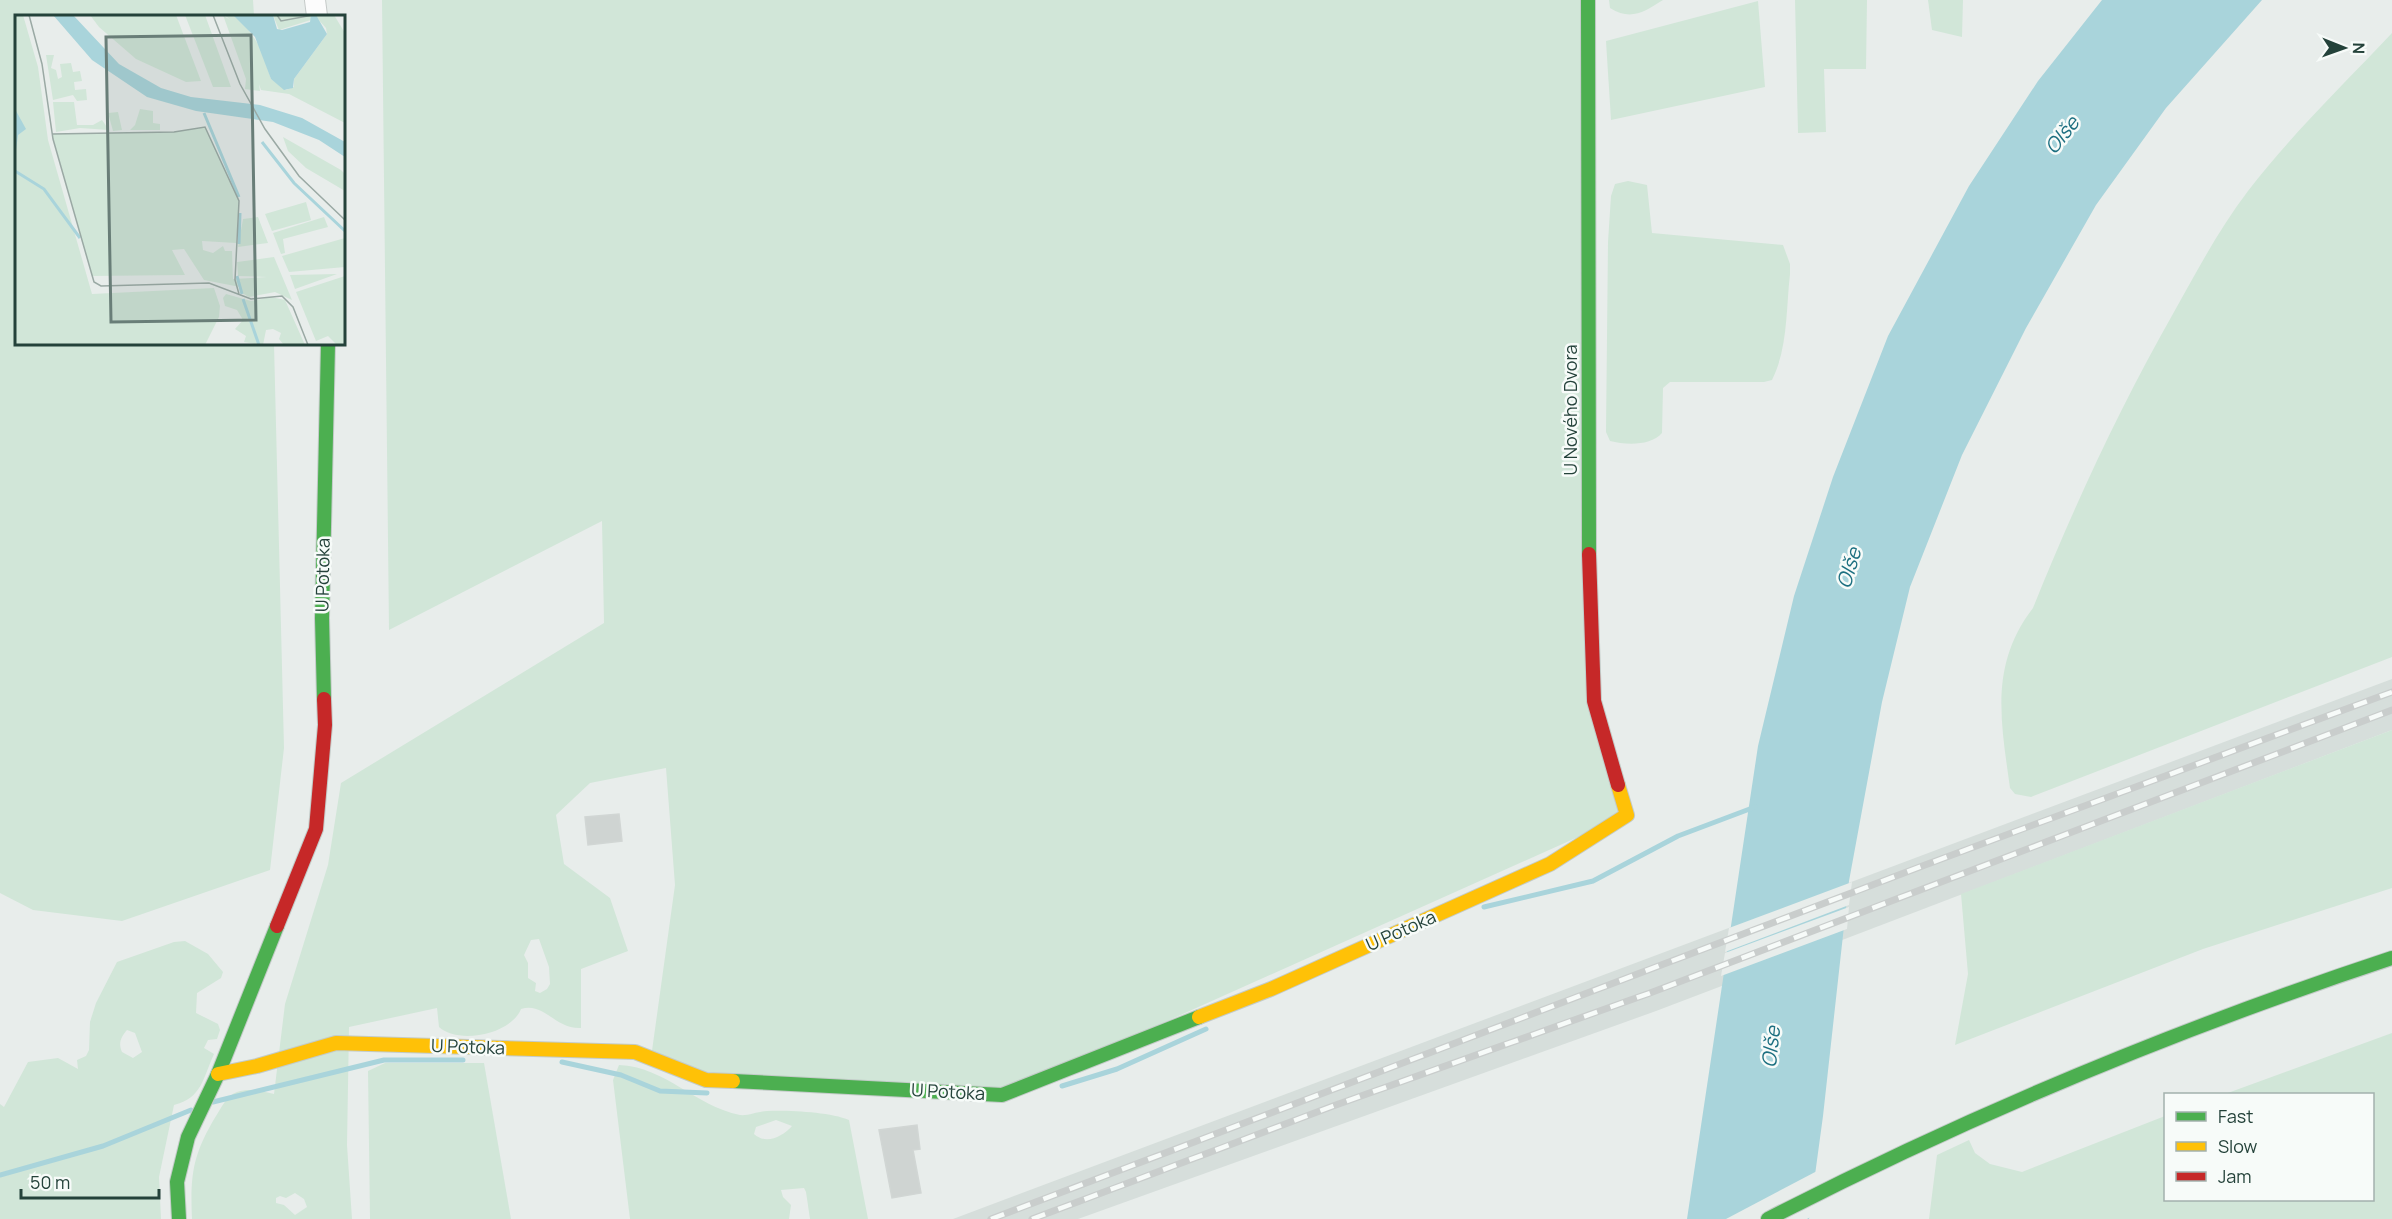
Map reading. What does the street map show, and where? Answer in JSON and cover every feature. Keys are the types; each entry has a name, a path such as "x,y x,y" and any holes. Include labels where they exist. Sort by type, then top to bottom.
{"street":[{"path":"315,0 317,15"},
{"name":"U Nového Dvora","path":"1588,0 1589,555 1594,701 1627,815"},
{"name":"U Potoka","path":"178,1219 177,1182 188,1137 218,1074 316,829 325,725 322,618 328,345"},
{"name":"U Potoka","path":"218,1074 257,1066 336,1043 360,1043 635,1052 706,1080 1002,1095 1271,989 1550,864 1627,815"},
{"path":"1768,1219 1876,1163 1978,1115 2119,1056 2392,958"}],"shaded area":[{"path":"2392,679 2392,730 1656,1011 1078,1219 953,1219"}],"green space":[{"path":"0,0 253,0 254,15 15,15 15,345 274,345 284,748 270,870 122,921 33,910 0,893"},
{"path":"382,0 1588,0 1594,701 1627,815 1002,1095 706,1080 651,1058 675,885 666,768 590,783 556,815 564,864 610,898 628,951 581,969 581,1028 564,1024 537,1009 529,1008 521,1009 507,1025 484,1034 471,1036 448,1032 439,1027 437,1008 349,1027 347,1145 352,1219 192,1219 193,1177 198,1153 208,1129 222,1106 230,1096 237,1092 256,1090 274,1094 285,1004 328,865 341,783 604,623 602,521 389,630","holes":["539,939 549,967 550,984 540,993 535,991 536,983 528,978 528,963 524,955 531,940","295,1193 304,1199 307,1207 295,1215 284,1205 276,1203 276,1198 280,1196 286,1198"]},
{"path":"1609,0 1663,0 1643,11 1624,14 1610,8"},
{"path":"1795,0 1867,0 1866,69 1824,69 1826,132 1798,133"},
{"path":"1928,0 1963,0 1962,37 1932,30"},
{"path":"1758,1 1765,87 1611,120 1606,41"},
{"path":"2392,33 2392,657 2031,797 2015,794 2010,788 2004,740 2002,695 2004,673 2019,629 2033,608 2081,495 2116,421 2191,281 2237,205 2300,130"},
{"path":"1628,181 1647,185 1652,233 1783,245 1790,264 1784,342 1772,380 1764,382 1670,382 1663,388 1662,433 1651,440 1631,444 1610,441 1606,432 1608,242 1611,196 1615,184"},
{"path":"2392,730 2392,888 2203,949 1955,1045 1968,974 1961,894"},
{"path":"185,941 208,954 223,972 221,978 197,993 196,1013 218,1024 220,1030 217,1039 208,1040 204,1048 214,1054 200,1086 191,1097 174,1105 159,1177 161,1219 0,1219 0,1104 4,1107 28,1062 58,1058 78,1069 77,1060 86,1056 89,1050 90,1022 96,1003 117,962 174,942","holes":["127,1030 135,1033 142,1052 133,1058 122,1052 120,1043"]},
{"path":"2392,1033 2392,1219 1929,1219 1937,1155 1969,1140 1975,1153 1990,1164 2022,1172 2164,1116 2164,1201 2374,1201 2374,1093 2228,1093"},
{"path":"385,1063 484,1063 511,1219 370,1219 368,1071"},
{"path":"619,1065 636,1067 666,1079 709,1104 740,1115 767,1111 797,1111 820,1113 849,1120 868,1219 810,1219 804,1188 781,1190 783,1197 791,1205 789,1219 630,1219 613,1080","holes":["776,1120 792,1126 774,1138 764,1139 754,1134 756,1127"]}],"water":[{"name":"Olše","path":"2102,0 2262,0 2166,108 2096,205 2026,328 1962,455 1910,587 1882,702 1849,881 1809,1219 1687,1219 1758,746 1794,596 1833,477 1888,336 1969,186 2038,81"}],"pier":[{"path":"1852,882 1849,905 1725,952 1729,928"},
{"path":"1849,907 1847,929 1721,976 1725,953"},
{"path":"1819,1170 1812,1216 1807,1219 1726,1219"}],"building":[{"path":"619,814 622,841 588,845 585,817"},
{"path":"917,1125 920,1149 913,1150 921,1193 892,1198 879,1130"}],"waterway":[{"path":"1484,907 1593,881 1678,836 1755,807"},
{"path":"1062,1086 1117,1069 1206,1029"},
{"path":"213,1102 384,1060 463,1060"},
{"path":"562,1062 621,1075 660,1091 707,1093"},
{"path":"0,1175 103,1146 191,1110"}],"railway":[{"path":"991,1219 1925,865 2392,692"},
{"path":"1032,1219 1333,1106 1650,993 2392,710"}],"traffic: fast":[{"path":"1588,0 1589,554"},
{"path":"324,699 322,618 328,345"},
{"path":"179,1219 177,1182 188,1137 218,1074 277,926"},
{"path":"1768,1219 1920,1144 2075,1076 2232,1014 2392,958"},
{"path":"733,1081 1002,1095 1199,1017"}],"traffic: slow":[{"path":"1199,1017 1271,989 1550,864 1627,815 1618,785"},
{"path":"218,1074 257,1066 336,1043 635,1052 706,1080 733,1081"}],"traffic: jam":[{"path":"1589,554 1594,701 1618,785"},
{"path":"277,926 316,829 325,725 324,699"}]}
